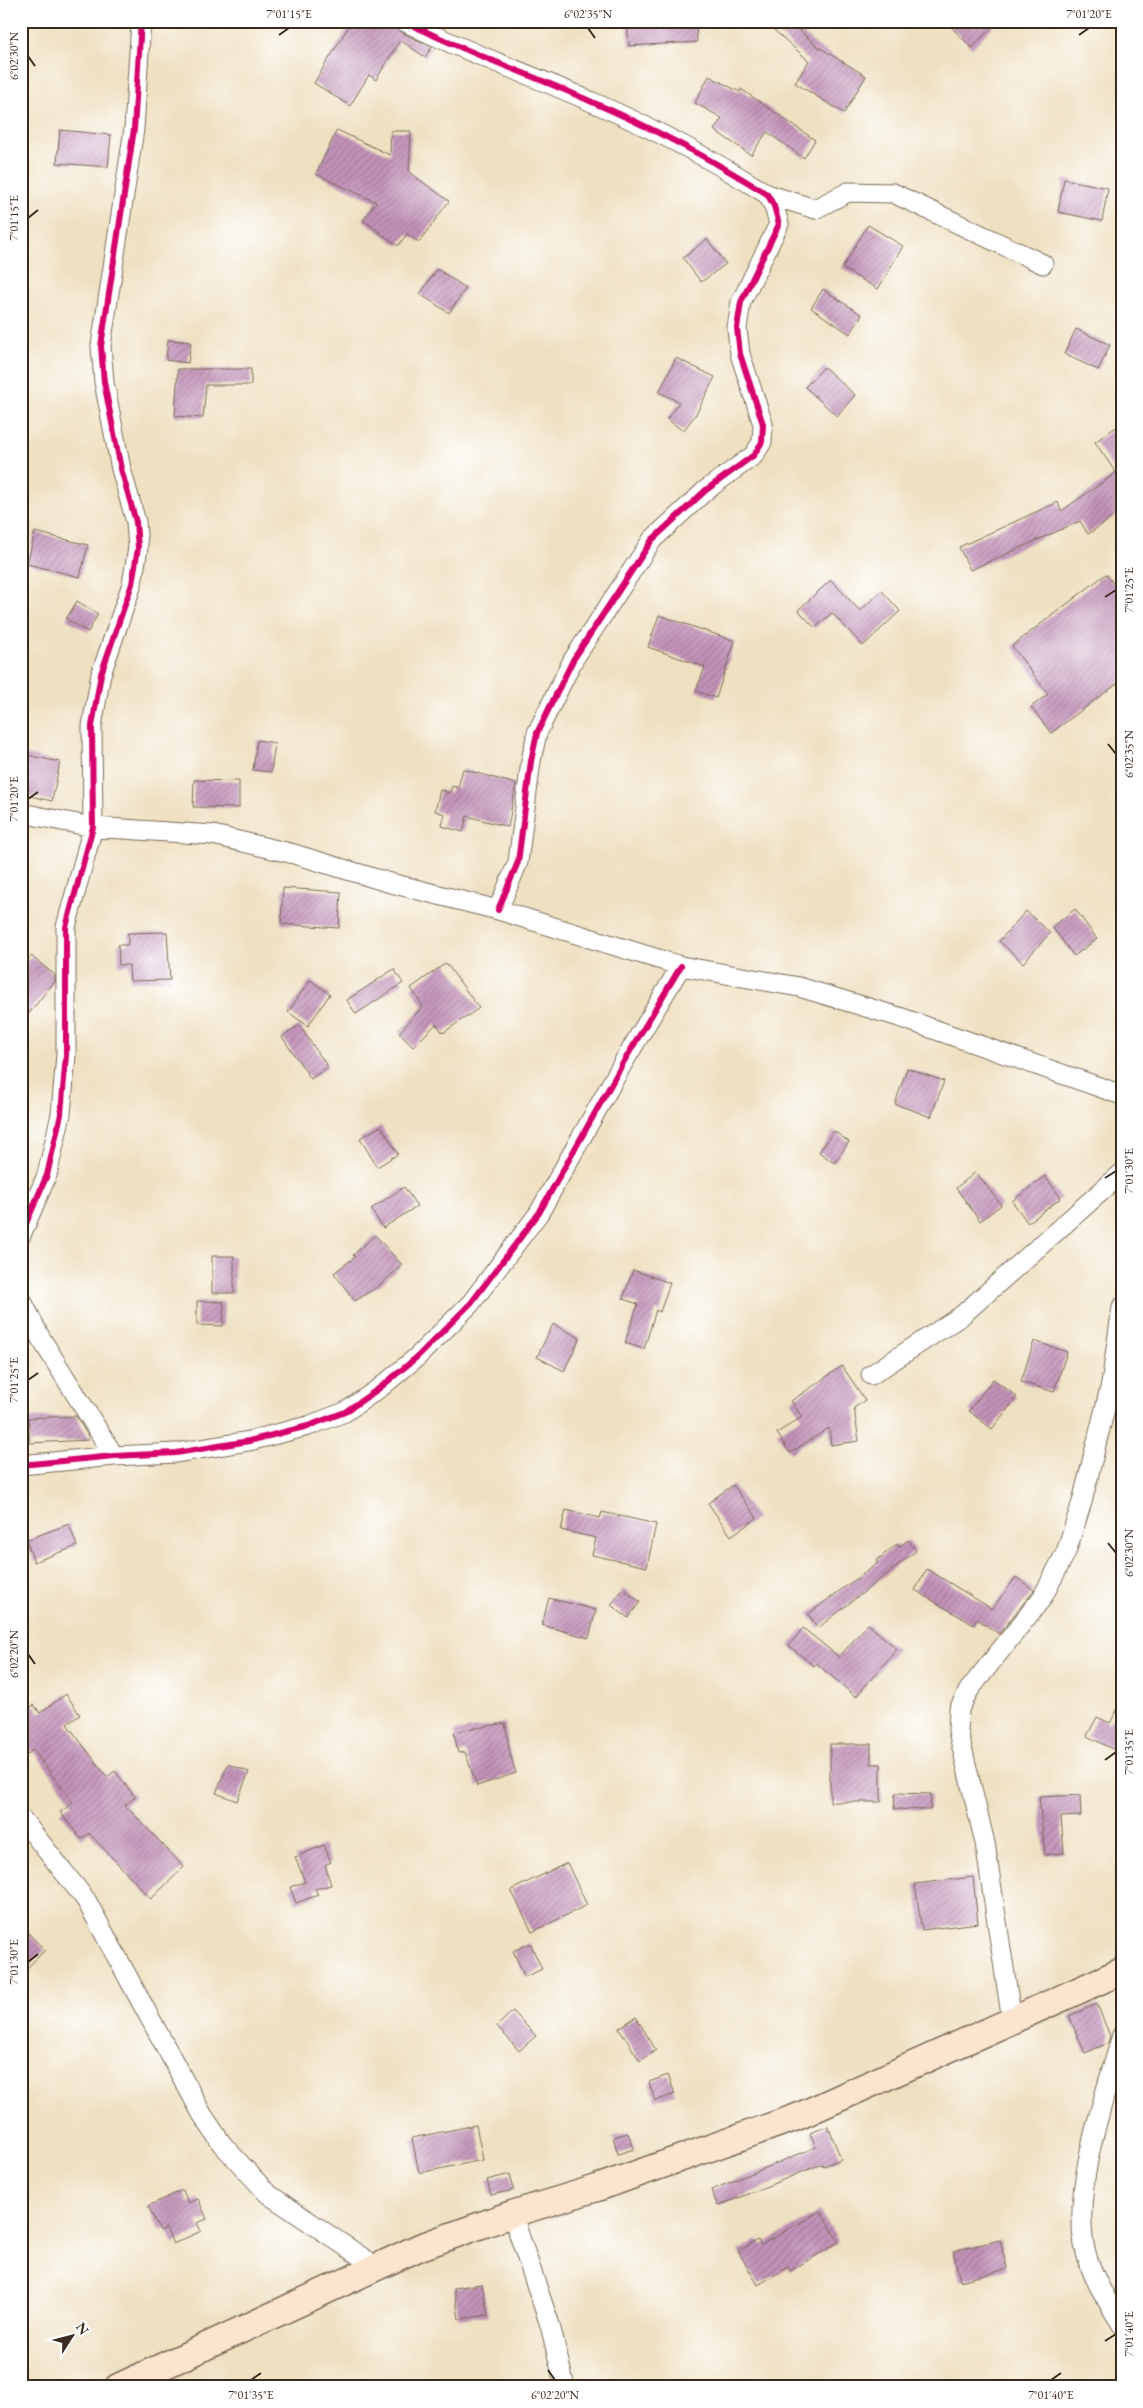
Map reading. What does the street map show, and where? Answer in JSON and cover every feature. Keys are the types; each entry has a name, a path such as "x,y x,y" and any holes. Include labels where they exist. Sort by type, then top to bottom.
{"main road":[{"path":"118,2387 375,2266 420,2247 512,2214 597,2188 797,2117 1122,1971"}],"street":[{"path":"21,1234 47,1176 61,1114 66,1055 66,928 93,827 92,726 101,674 132,584 138,548 136,522 121,469 104,382 100,346 134,129 141,21"},
{"path":"404,21 432,36 585,98 670,138 767,194 815,209 848,192 893,193 1043,264"},
{"path":"498,910 518,862 530,761 537,733 573,660 652,540 706,490 754,456 762,442 764,424 740,354 737,328 741,302 778,224 774,206 767,194"},
{"path":"21,813 93,827 213,835 294,854 387,882 498,910 681,966 799,987 900,1018 1122,1095"},
{"path":"21,1466 114,1456 176,1453 249,1441 308,1426 345,1412 381,1387 417,1357 471,1303 539,1213 623,1063 681,966"},
{"path":"871,1375 961,1316 1122,1173"},
{"path":"21,1299 40,1337 114,1456"},
{"path":"1012,2021 985,1843 958,1731 959,1709 970,1690 1042,1598 1066,1552 1082,1502 1111,1384 1122,1307"},
{"path":"21,1818 86,1900 202,2114 222,2144 268,2194 375,2266"},
{"path":"1122,2035 1091,2149 1081,2214 1084,2247 1101,2292 1122,2325"},
{"path":"512,2214 550,2325 565,2387"}],"building":[{"path":"352,21 393,21 399,31 432,47 425,57 400,40 376,80 369,75 350,106 314,83"},
{"path":"627,21 696,21 697,42 629,46"},
{"path":"764,21 789,21 817,46 866,76 844,113 795,83 809,61"},
{"path":"945,21 998,21 972,48"},
{"path":"709,76 740,92 741,89 815,140 804,158 767,132 751,155 714,130 722,118 695,103"},
{"path":"60,130 111,135 108,167 57,163"},
{"path":"337,130 390,155 391,131 411,131 409,172 449,201 419,242 407,234 398,246 363,220 376,202 316,174"},
{"path":"1064,179 1108,188 1102,221 1058,212"},
{"path":"868,225 903,246 878,289 842,268"},
{"path":"707,239 726,264 701,282 683,258"},
{"path":"437,269 466,288 449,313 420,294"},
{"path":"823,289 862,315 850,334 811,308"},
{"path":"1076,329 1110,345 1098,370 1064,354"},
{"path":"168,340 191,342 188,363 166,360"},
{"path":"676,358 715,377 696,414 683,431 667,419 679,402 659,392"},
{"path":"824,367 855,395 837,416 805,387"},
{"path":"178,369 251,369 251,385 206,385 203,418 175,416"},
{"path":"1122,423 1122,511 1088,534 1080,521 970,570 959,547 1058,502 1061,511 1116,473 1095,442"},
{"path":"35,532 88,545 80,577 27,564"},
{"path":"1106,574 1122,595 1122,680 1051,733 1031,707 1048,694 1012,646"},
{"path":"831,580 860,611 882,591 900,611 863,646 832,613 815,628 798,610"},
{"path":"77,601 98,614 88,632 66,619"},
{"path":"659,615 735,641 716,698 696,691 705,667 648,647"},
{"path":"257,740 275,743 271,772 253,770"},
{"path":"21,754 60,762 52,801 21,794"},
{"path":"463,769 516,784 508,827 467,816 463,832 442,826 445,814 435,811 440,790 450,793 452,786 458,788"},
{"path":"194,780 239,781 239,808 193,807"},
{"path":"283,888 341,892 339,928 281,924"},
{"path":"1075,909 1097,939 1074,956 1052,927"},
{"path":"1026,911 1050,933 1023,963 999,941"},
{"path":"167,932 170,980 130,981 129,965 119,965 118,945 128,945 128,933"},
{"path":"31,956 55,975 55,981 21,1023 21,968"},
{"path":"446,963 479,1008 443,1033 436,1024 413,1047 399,1033 423,1006 411,988"},
{"path":"394,969 403,983 356,1014 347,1000"},
{"path":"310,980 330,994 308,1026 288,1012"},
{"path":"299,1025 328,1067 311,1079 282,1037"},
{"path":"907,1068 944,1081 931,1117 895,1104"},
{"path":"381,1126 398,1154 377,1167 360,1138"},
{"path":"834,1131 849,1142 834,1163 819,1152"},
{"path":"976,1172 1001,1205 980,1221 956,1188"},
{"path":"1045,1176 1061,1198 1028,1223 1012,1201"},
{"path":"404,1187 417,1206 383,1228 371,1209"},
{"path":"375,1235 402,1265 380,1285 355,1301 334,1273 355,1257 353,1255"},
{"path":"212,1256 234,1256 234,1293 212,1293"},
{"path":"633,1270 670,1283 660,1312 656,1310 644,1349 625,1343 638,1304 623,1299"},
{"path":"197,1301 224,1302 223,1326 197,1325"},
{"path":"553,1324 580,1338 564,1371 537,1357"},
{"path":"1034,1341 1067,1352 1054,1392 1021,1382"},
{"path":"842,1366 865,1400 854,1408 859,1441 831,1445 829,1428 790,1453 777,1433 802,1417 791,1401"},
{"path":"993,1379 1017,1397 992,1429 969,1411"},
{"path":"76,1416 88,1436 88,1440 30,1443 28,1418"},
{"path":"733,1485 757,1518 731,1536 708,1503"},
{"path":"566,1510 600,1518 602,1512 656,1524 647,1567 592,1555 596,1538 561,1530"},
{"path":"69,1524 77,1546 34,1562 26,1540"},
{"path":"908,1540 916,1551 818,1628 808,1614 878,1563 876,1561 897,1544 899,1547"},
{"path":"927,1569 992,1609 1016,1577 1034,1590 999,1634 977,1619 974,1625 915,1590"},
{"path":"623,1589 640,1602 628,1618 611,1605"},
{"path":"549,1598 596,1610 589,1638 542,1625"},
{"path":"868,1624 897,1649 856,1697 816,1663 814,1666 789,1646 803,1628 839,1657"},
{"path":"66,1694 80,1715 67,1724 107,1777 115,1771 135,1797 125,1805 184,1867 151,1899 89,1833 81,1839 60,1812 73,1803 33,1750 21,1759 21,1714 34,1705 40,1713"},
{"path":"1122,1700 1122,1754 1087,1736 1097,1717 1110,1723"},
{"path":"505,1723 510,1754 516,1773 477,1786 465,1752 458,1753 454,1732"},
{"path":"830,1744 871,1744 871,1764 881,1764 881,1802 830,1802"},
{"path":"228,1764 249,1772 237,1801 216,1793"},
{"path":"895,1793 931,1794 930,1810 894,1809"},
{"path":"1080,1795 1081,1816 1061,1817 1064,1853 1045,1855 1039,1797"},
{"path":"324,1845 331,1862 325,1865 331,1885 315,1889 318,1895 296,1903 290,1887 305,1882 295,1857"},
{"path":"567,1863 587,1905 532,1932 511,1890"},
{"path":"973,1877 978,1923 922,1930 915,1884"},
{"path":"21,1926 45,1950 21,1974"},
{"path":"530,1943 542,1969 525,1977 513,1951"},
{"path":"1097,2004 1110,2036 1108,2043 1085,2053 1069,2016"},
{"path":"513,2011 536,2036 519,2051 497,2026"},
{"path":"636,2017 656,2050 640,2061 619,2028"},
{"path":"668,2075 675,2094 655,2101 649,2082"},
{"path":"476,2125 483,2160 419,2173 412,2138"},
{"path":"828,2126 841,2159 824,2166 822,2164 718,2206 711,2190 816,2147 810,2133"},
{"path":"628,2133 634,2149 618,2154 613,2137"},
{"path":"510,2174 514,2190 491,2195 487,2180"},
{"path":"183,2190 188,2203 198,2199 207,2219 197,2223 201,2231 173,2244 166,2228 160,2231 148,2206"},
{"path":"820,2211 839,2242 790,2271 788,2267 758,2285 738,2251 758,2240 761,2245"},
{"path":"1000,2240 1007,2269 960,2281 953,2251"},
{"path":"482,2284 488,2315 459,2319 454,2288"}],"cycle path":[{"path":"21,1235 47,1175 61,1114 66,1055 66,927 93,827 92,726 101,674 132,584 138,548 136,522 121,469 104,382 101,346 134,129 141,21"},
{"path":"404,21 450,43 615,112 703,156 767,194 774,206 779,224 741,302 737,328 740,354 763,424 762,442 754,455 706,490 652,540 573,660 537,733 531,761 518,862 498,910"},
{"path":"21,1465 114,1456 176,1453 249,1441 308,1426 345,1412 381,1387 417,1357 471,1303 539,1213 623,1063 681,966"}]}
